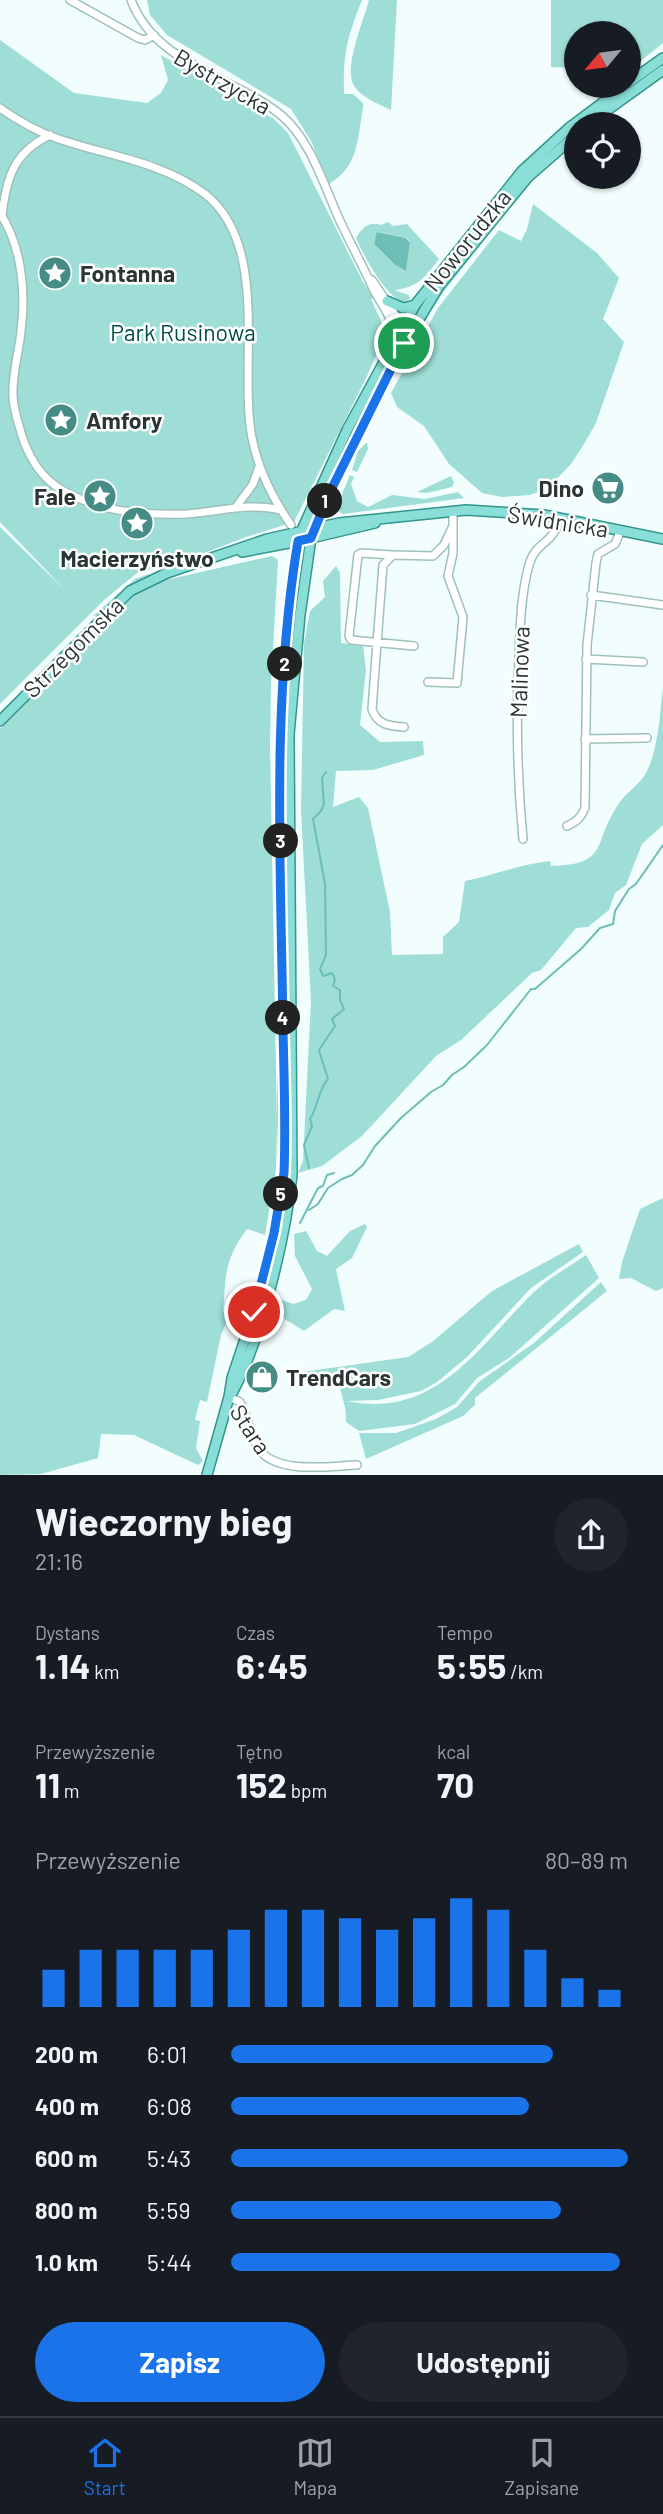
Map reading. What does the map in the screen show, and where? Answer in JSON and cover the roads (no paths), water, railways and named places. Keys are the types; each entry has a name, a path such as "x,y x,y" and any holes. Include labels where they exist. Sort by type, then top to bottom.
{"main road":[{"name":"Noworudzka","path":"641,74 663,58"},
{"path":"605,112 663,70"},
{"name":"Noworudzka","path":"229,1397 232,1378 254,1312 274,1233 284,1173 280,733 288,619 299,537 329,467 415,306 523,171 570,127 609,98"},
{"name":"Noworudzka","path":"229,1397 238,1382 261,1316 284,1226 291,1184 293,1131 289,734 300,615 313,534 324,504 404,343 439,286 521,186 564,144"},
{"path":"387,301 402,307 415,306"},
{"path":"324,504 330,515 339,523"},
{"name":"Świdnicka","path":"313,534 339,523 453,511 524,513 663,539"},
{"name":"Świdnicka","path":"299,537 408,515"},
{"name":"Strzegomska","path":"0,721 130,591 167,573 231,554 282,545 299,537"},
{"name":"Strzegomska","path":"231,554 248,545 299,537"},
{"path":"282,545 295,559"},
{"path":"208,1475 229,1397"}],"street":[{"path":"71,0 138,38 145,40 154,36"},
{"name":"Bystrzycka","path":"131,0 142,23 179,57 263,103 282,116 297,132 391,320 393,343"},
{"path":"0,108 50,135 162,169 204,194 228,221 238,247 248,291 249,411 252,436 260,465 291,525"},
{"path":"50,135 33,143 21,156 7,181 1,215 10,232 22,282 22,329 13,394 14,412 32,462 43,477 74,496 120,510 154,514 187,513 256,505 281,510"},
{"name":"Bystrzycka","path":"368,277 403,327 404,343"},
{"path":"391,320 403,327 416,324"},
{"path":"235,507 253,484 260,465"},
{"path":"428,682 457,683 459,674 463,617 448,576 453,553 453,511"},
{"name":"Malinowa","path":"523,839 516,726 521,621 531,557 554,536 560,518"},
{"path":"414,646 351,640 349,636 356,560 361,553 433,556 444,545 453,526"},
{"path":"567,826 582,816 585,808 586,659 591,595 598,554 615,544 621,530"},
{"path":"393,555 383,565 372,709 378,721 383,724 404,727"},
{"path":"591,595 663,605"},
{"path":"586,659 643,662"},
{"path":"585,739 647,738"},
{"name":"Stara","path":"229,1397 240,1402 258,1448 270,1460 308,1467 357,1465"}],"waterway":[{"path":"309,1168 304,1145 312,1126 310,1119 328,1079 319,1050 335,1026 332,1019 344,1009 340,990 333,986 335,979 332,973 323,976 320,969 326,955 325,884 313,819 324,804 322,778 326,772"},
{"path":"309,1210 318,1204 328,1188 352,1175 363,1165 375,1146 401,1118 487,1045 531,989 535,989 581,949 600,928 613,924 615,911 663,845"},
{"path":"300,1223 318,1188 323,1186 327,1175 334,1173"}],"place":[{"name":"Fontanna","path":"55,273"},
{"name":"Amfory","path":"61,420"},
{"name":"Dino","path":"608,488"},
{"name":"Fale","path":"100,496"},
{"name":"Macierzyństwo","path":"137,523"},
{"name":"TrendCars","path":"262,1377"}],"park label":[{"name":"Park Rusinowa","path":"183,332"}]}
